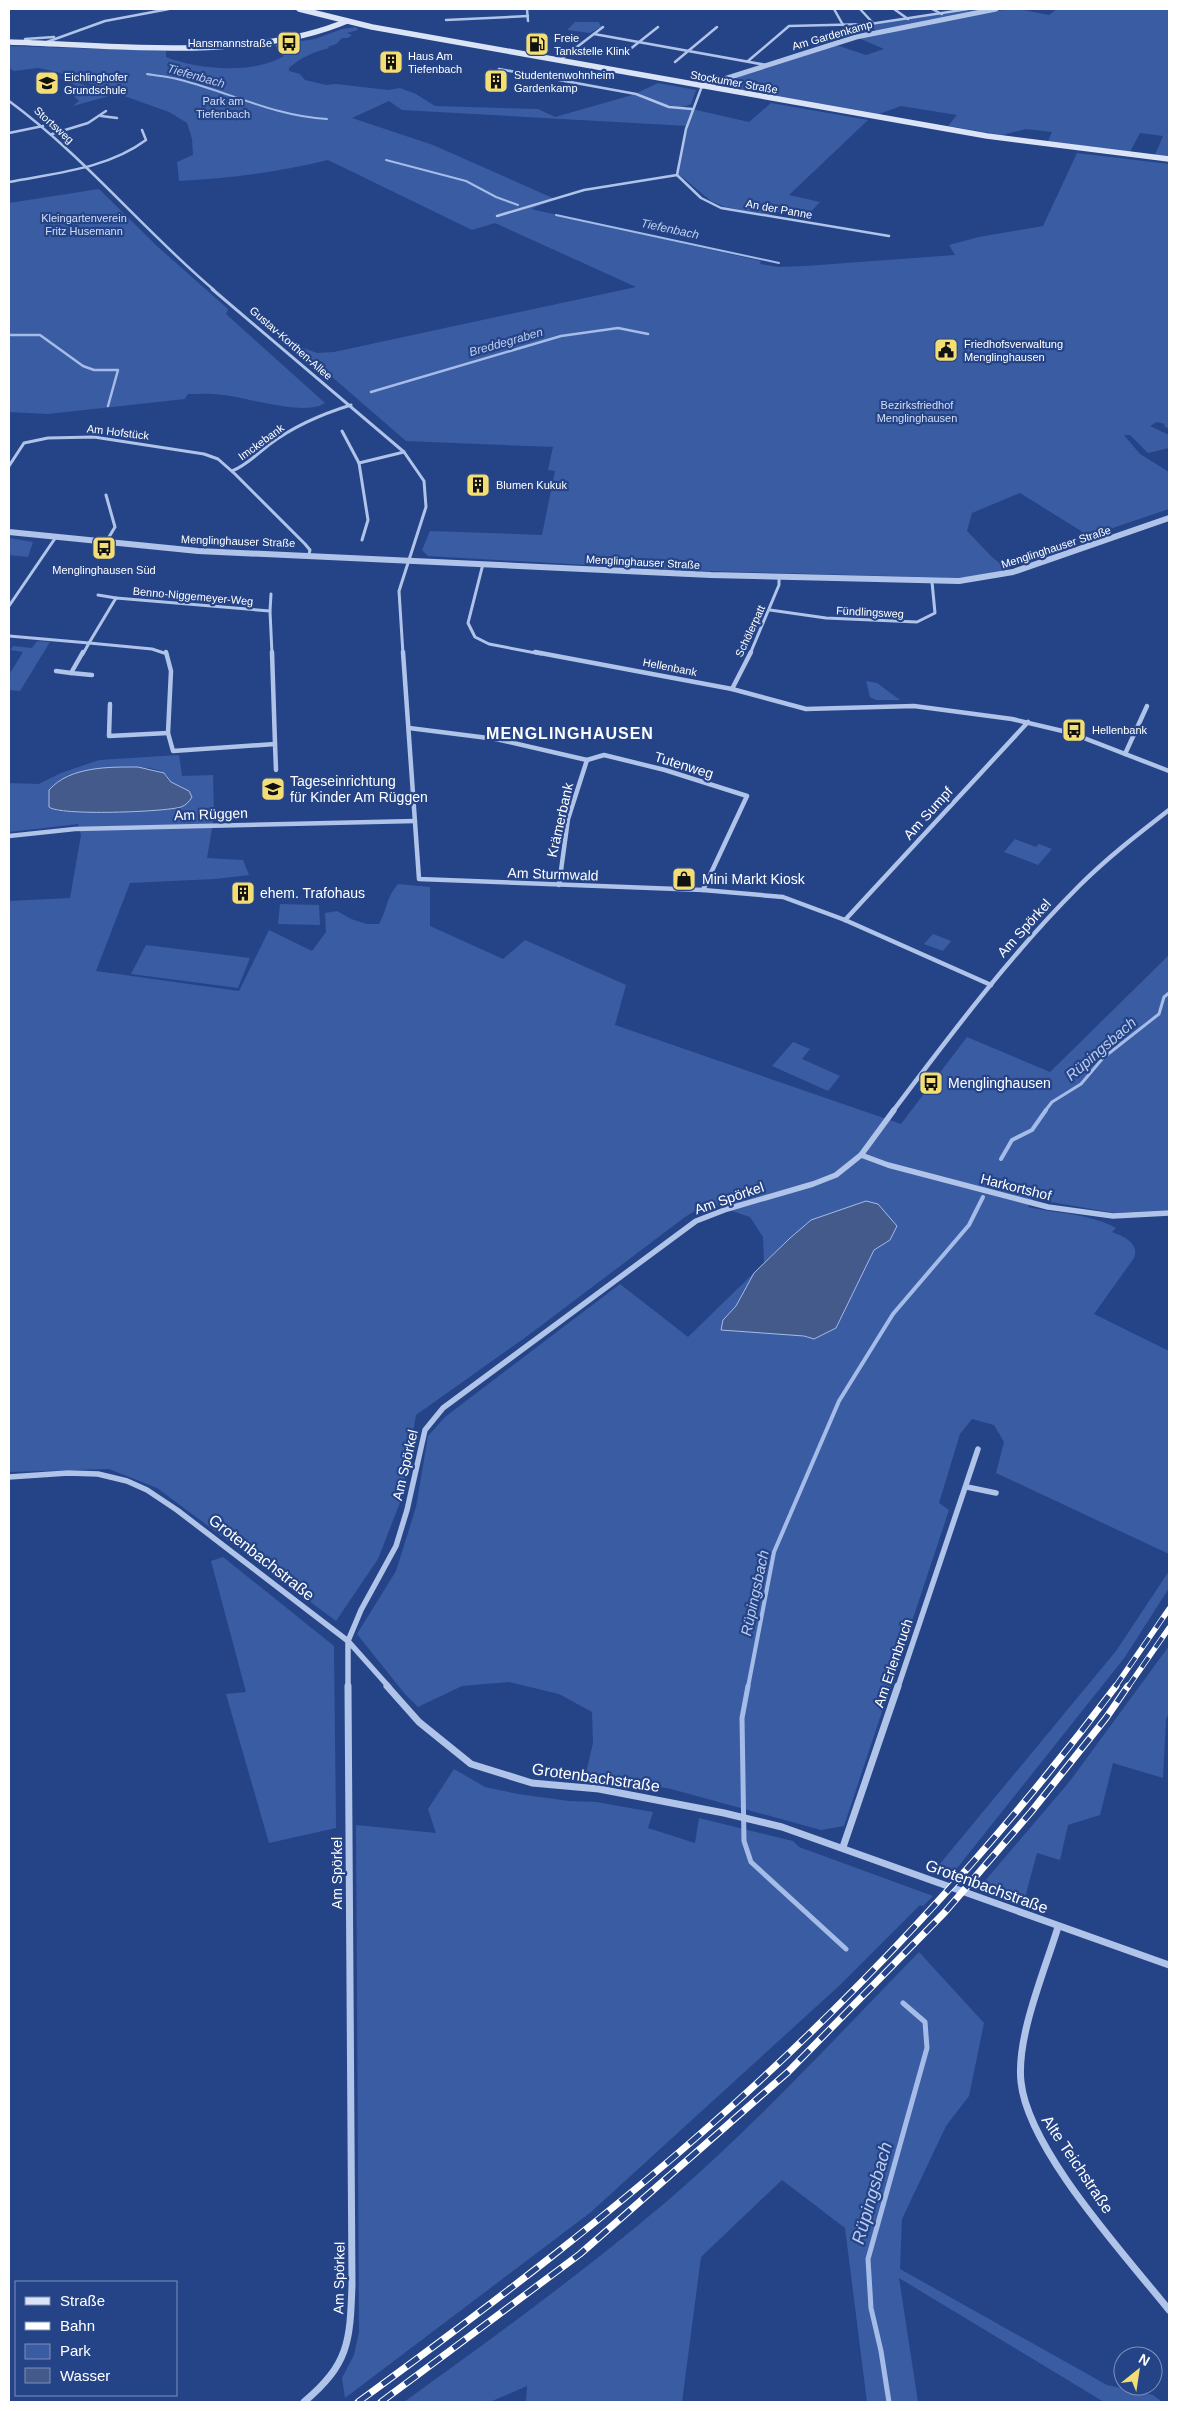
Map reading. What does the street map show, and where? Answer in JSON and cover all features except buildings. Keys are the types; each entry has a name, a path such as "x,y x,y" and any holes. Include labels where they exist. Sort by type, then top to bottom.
{"main road":[{"name":"Stockumer Straße","path":"300,9 347,21 987,136 1169,159"},
{"path":"9,42 158,48 241,44 311,36 347,21"}],"street":[{"path":"43,43 57,36 132,15 169,9"},
{"path":"527,9 528,20"},
{"path":"834,9 842,25"},
{"path":"860,9 878,32"},
{"path":"894,9 908,20"},
{"path":"932,9 942,14"},
{"path":"748,61 790,26 842,25 908,20 968,9"},
{"name":"Am Gardenkamp","path":"702,86 878,32 996,9"},
{"path":"446,20 528,16"},
{"path":"858,24 861,28"},
{"path":"624,54 658,27"},
{"path":"675,62 717,27"},
{"path":"560,60 603,28"},
{"path":"594,34 766,65"},
{"path":"25,38 57,36"},
{"path":"499,69 636,94 669,107 692,109"},
{"path":"497,216 584,190 677,175 692,109 699,89 702,86"},
{"name":"Stortsweg","path":"9,101 43,126 84,165"},
{"path":"52,134 76,128 101,116 106,111"},
{"path":"101,116 117,118"},
{"path":"9,133 43,126"},
{"path":"9,182 114,159 138,148 146,140 142,130"},
{"name":"Gustav-Korthen-Allee","path":"84,165 175,257 404,452 424,481 426,507 408,560"},
{"name":"An der Panne","path":"677,175 701,198 721,208 889,236"},
{"name":"Imckebank","path":"309,554 310,550 305,544 232,470 247,465 270,445 306,422 351,405"},
{"path":"342,431 358,463 368,520 362,540"},
{"name":"Am Hofstück","path":"9,466 26,442 86,436 204,454 218,459 232,470"},
{"path":"358,463 404,452"},
{"path":"106,495 115,527 106,542"},
{"name":"Menglinghauser Straße","path":"9,532 198,550 779,578 932,582 981,579 1013,572 1169,518"},
{"path":"9,606 56,537"},
{"name":"Am Sturmwald","path":"408,560 398,590 419,879 703,890 783,897 845,920 991,985"},
{"name":"Hellenbank","path":"483,564 468,624 475,637 480,641 732,689 806,709 914,706 1028,722 1061,730 1169,771"},
{"name":"Schölerpatt","path":"732,689 759,637 770,610 779,578"},
{"name":"Fündlingsweg","path":"770,610 834,619 917,622 935,613 932,582"},
{"name":"Benno-Niggemeyer-Weg","path":"271,594 276,770"},
{"name":"Benno-Niggemeyer-Weg","path":"98,595 270,611"},
{"name":"Benno-Niggemeyer-Weg","path":"71,673 116,598"},
{"path":"9,636 167,653 171,671 168,733 173,751 275,744"},
{"path":"56,671 92,675"},
{"path":"110,704 109,736 168,733"},
{"path":"1125,754 1147,706"},
{"name":"Am Sumpf","path":"845,920 1028,722"},
{"name":"Tutenweg","path":"409,728 496,739 587,760 604,755 619,758 665,770 747,796 703,890"},
{"name":"Krämerbank","path":"559,885 568,818 587,760"},
{"name":"Am Spörkel","path":"304,2402 323,2388 335,2372 345,2354 351,2336 348,1641 361,1610 396,1546 408,1510 425,1430 443,1408 696,1221 727,1209 813,1184 836,1175 861,1155 991,985 1076,889 1136,835 1169,810"},
{"name":"Am Rüggen","path":"9,836 75,828 415,821"},
{"name":"Harkortshof","path":"861,1155 888,1165 1048,1207 1113,1216 1169,1213"},
{"name":"Am Erlenbruch","path":"843,1848 968,1487 978,1449"},
{"name":"Grotenbachstraße","path":"9,1476 85,1473 128,1482 148,1491 177,1510 348,1641 419,1722 471,1764 532,1783 599,1789 724,1813 782,1827 1169,1965"},
{"path":"968,1487 996,1493"},
{"name":"Alte Teichstraße","path":"1058,1927 1024,2049 1021,2082 1024,2103 1033,2125 1063,2172 1097,2219 1169,2310"}],"green space":[{"path":"968,9 996,9 992,11 1018,9 1049,15 1057,9 1169,9 1169,157 1155,155 1163,136 1140,133 1130,152 1048,141 1052,132 1026,129 1002,135 948,126 957,115 901,106 879,114 708,84 833,44 866,55 884,49 856,37 877,32 870,24"},
{"path":"575,22 599,22 601,27 590,33 567,30"},
{"path":"356,27 358,30 347,33 352,35 348,38 342,38 336,44 327,47 330,48 303,58 293,64 289,71 300,74 305,80 326,85 336,84 388,90 400,88 416,94 435,106 538,109 555,117 636,94 669,107 692,109 749,122 771,103 868,120 789,195 820,202 806,217 772,211 769,215 725,207 711,201 676,172 688,126 402,110 389,101 352,118 433,145 555,199 531,209 761,261 760,264 779,267 805,266 955,255 949,245 979,237 1043,226 1077,153 1169,164 1169,429 1164,426 1165,424 1157,422 1150,426 1169,435 1169,448 1148,453 1130,435 1124,435 1140,454 1169,472 1169,509 1089,536 1020,493 972,513 967,531 992,557 1008,570 958,578 676,570 428,556 422,550 430,531 542,535 555,471 548,470 553,447 406,441 295,345 317,353 334,352 636,287 495,223 472,230 328,160 254,174 179,181 177,162 193,155 192,139 187,123 169,112 57,72 38,68 14,71 9,68 9,46 166,51 166,57 194,65 242,68 272,62 284,56 275,45 315,39 342,29"},
{"path":"58,76 108,93 109,96 73,106 79,101 70,92 83,93 84,90"},
{"path":"658,83 696,90 691,104 678,107 671,106 637,93"},
{"name":"Kleingartenverein Fritz Husemann","path":"99,189 158,247 228,309 226,314 325,403 316,407 304,408 275,405 219,394 188,394 185,399 48,414 9,412 9,203"},
{"path":"9,538 33,542 28,557 9,555"},
{"path":"37,641 50,642 20,691 9,690 9,675 23,652 11,650 13,646 32,648"},
{"path":"866,681 877,683 900,700 876,700 870,697"},
{"path":"179,755 182,776 213,775 214,817 207,858 243,860 249,875 215,879 130,883 96,971 239,991 269,930 312,951 326,932 325,913 337,911 351,919 367,924 379,924 389,899 398,884 430,887 430,926 503,959 525,940 626,985 615,1025 901,1124 967,1037 1050,1072 1169,955 1169,1210 1115,1213 1033,1199 1028,1207 1095,1219 1116,1228 1112,1232 1129,1241 1135,1248 1134,1258 1094,1314 1169,1351 1169,1554 996,1473 1004,1442 994,1425 972,1419 960,1434 939,1503 949,1510 844,1826 821,1830 671,1789 586,1773 593,1743 592,1712 559,1694 509,1682 462,1686 418,1707 405,1694 357,1634 396,1571 416,1507 428,1436 445,1417 620,1284 688,1337 764,1263 763,1237 750,1217 708,1203 685,1217 530,1334 416,1415 401,1500 378,1559 336,1621 157,1488 109,1469 9,1472 9,901 70,898 81,835 78,824 9,832 9,783 39,784 61,773 99,760","holes":["127,767 150,768 160,771 167,775 171,782 189,791 177,808 98,812 57,811 54,785 84,771","878,1204 886,1214 890,1240 874,1250 836,1328 814,1339 804,1336 722,1329 723,1320 736,1306 754,1273 789,1239"]},
{"path":"1015,839 1036,847 1039,844 1052,849 1038,865 1004,852"},
{"path":"280,904 319,905 320,925 278,924"},
{"path":"933,934 951,941 943,951 924,944"},
{"path":"146,945 250,958 238,988 131,974"},
{"path":"793,1042 810,1049 802,1059 840,1076 828,1091 772,1066"},
{"path":"223,1557 334,1646 336,1828 269,1843 226,1694 246,1692 211,1561"},
{"path":"1169,1571 1169,1588 1125,1657 950,1877 934,1871 1116,1651"},
{"path":"1169,1646 1169,1713 1166,1719 1163,1778 1113,1763 1100,1815 1068,1825 1060,1860 1037,1853 1023,1905 978,1889 1070,1781"},
{"path":"454,1769 485,1787 518,1794 569,1801 596,1802 653,1812 648,1828 695,1843 699,1818 793,1841 799,1847 933,1896 923,1906 920,1905 840,1985 591,2212 345,2398 342,2378 354,2355 359,2332 356,1825 436,1833 428,1809"},
{"path":"919,1952 984,2023 969,2096 946,2126 902,2219 900,2269 1107,2385 1113,2386 1113,2396 1154,2396 1162,2402 1104,2402 899,2278 918,2402 867,2402 845,2228 782,2180 701,2257 682,2402 526,2402 527,2386 490,2402 404,2402 570,2280 666,2202 732,2142 827,2048"}],"water":[{"path":"138,767 164,773 171,782 189,791 192,797 181,807 171,809 72,812 49,807 49,790 68,776 103,768"},
{"path":"866,1201 878,1204 897,1226 890,1240 874,1250 836,1328 814,1339 804,1336 721,1330 723,1320 736,1306 754,1273 789,1239 811,1220"}],"waterway":[{"name":"Tiefenbach","path":"147,74 199,85 271,109 327,119"},
{"name":"Tiefenbach","path":"386,160 466,181 496,197 518,205"},
{"name":"Tiefenbach","path":"556,215 779,263"},
{"name":"Breddegraben","path":"371,392 561,336 618,328 648,334"},
{"name":"Breddegraben","path":"9,335 40,335 83,366 94,370 118,370 108,406"},
{"name":"Rüpingsbach","path":"1045,1111 1052,1102 1081,1084 1103,1058 1159,1014 1164,997 1169,993"},
{"name":"Rüpingsbach","path":"1001,1159 1012,1140 1032,1130 1046,1110"},
{"name":"Rüpingsbach","path":"748,1687 774,1552 839,1401 893,1314 969,1225 983,1197"},
{"name":"Rüpingsbach","path":"748,1686 742,1718 744,1841 751,1862 846,1949"},
{"name":"Rüpingsbach","path":"889,2402 881,2351 871,2308 868,2259 927,2048 925,2022 903,2003"}],"railway":[{"path":"1115,1687 1169,1609"},
{"path":"1128,1687 1169,1628"},
{"path":"358,2402 502,2295 596,2221 688,2145 785,2057 886,1957 935,1905 1028,1798 1116,1686"},
{"path":"381,2402 580,2254 788,2072 945,1912 1031,1812 1106,1718 1128,1686"}],"place":[{"name":"Hansmannstraße","path":"289,43"},
{"name":"Freie Tankstelle Klink","path":"537,44"},
{"name":"Haus Am Tiefenbach","path":"391,62"},
{"name":"Studentenwohnheim Gardenkamp","path":"496,81"},
{"name":"Eichlinghofer Grundschule","path":"47,83"},
{"name":"Friedhofsverwaltung Menglinghausen","path":"946,350"},
{"name":"Blumen Kukuk","path":"478,485"},
{"name":"Menglinghausen Süd","path":"104,548"},
{"name":"Hellenbank","path":"1074,730"},
{"name":"Tageseinrichtung für Kinder Am Rüggen","path":"273,789"},
{"name":"Mini Markt Kiosk","path":"684,879"},
{"name":"ehem. Trafohaus","path":"243,893"},
{"name":"Menglinghausen","path":"931,1083"}],"district":[{"name":"MENGLINGHAUSEN","path":"570,733"}],"park label":[{"name":"Park am Tiefenbach","path":"223,107"},
{"name":"Bezirksfriedhof Menglinghausen","path":"917,411"}]}
